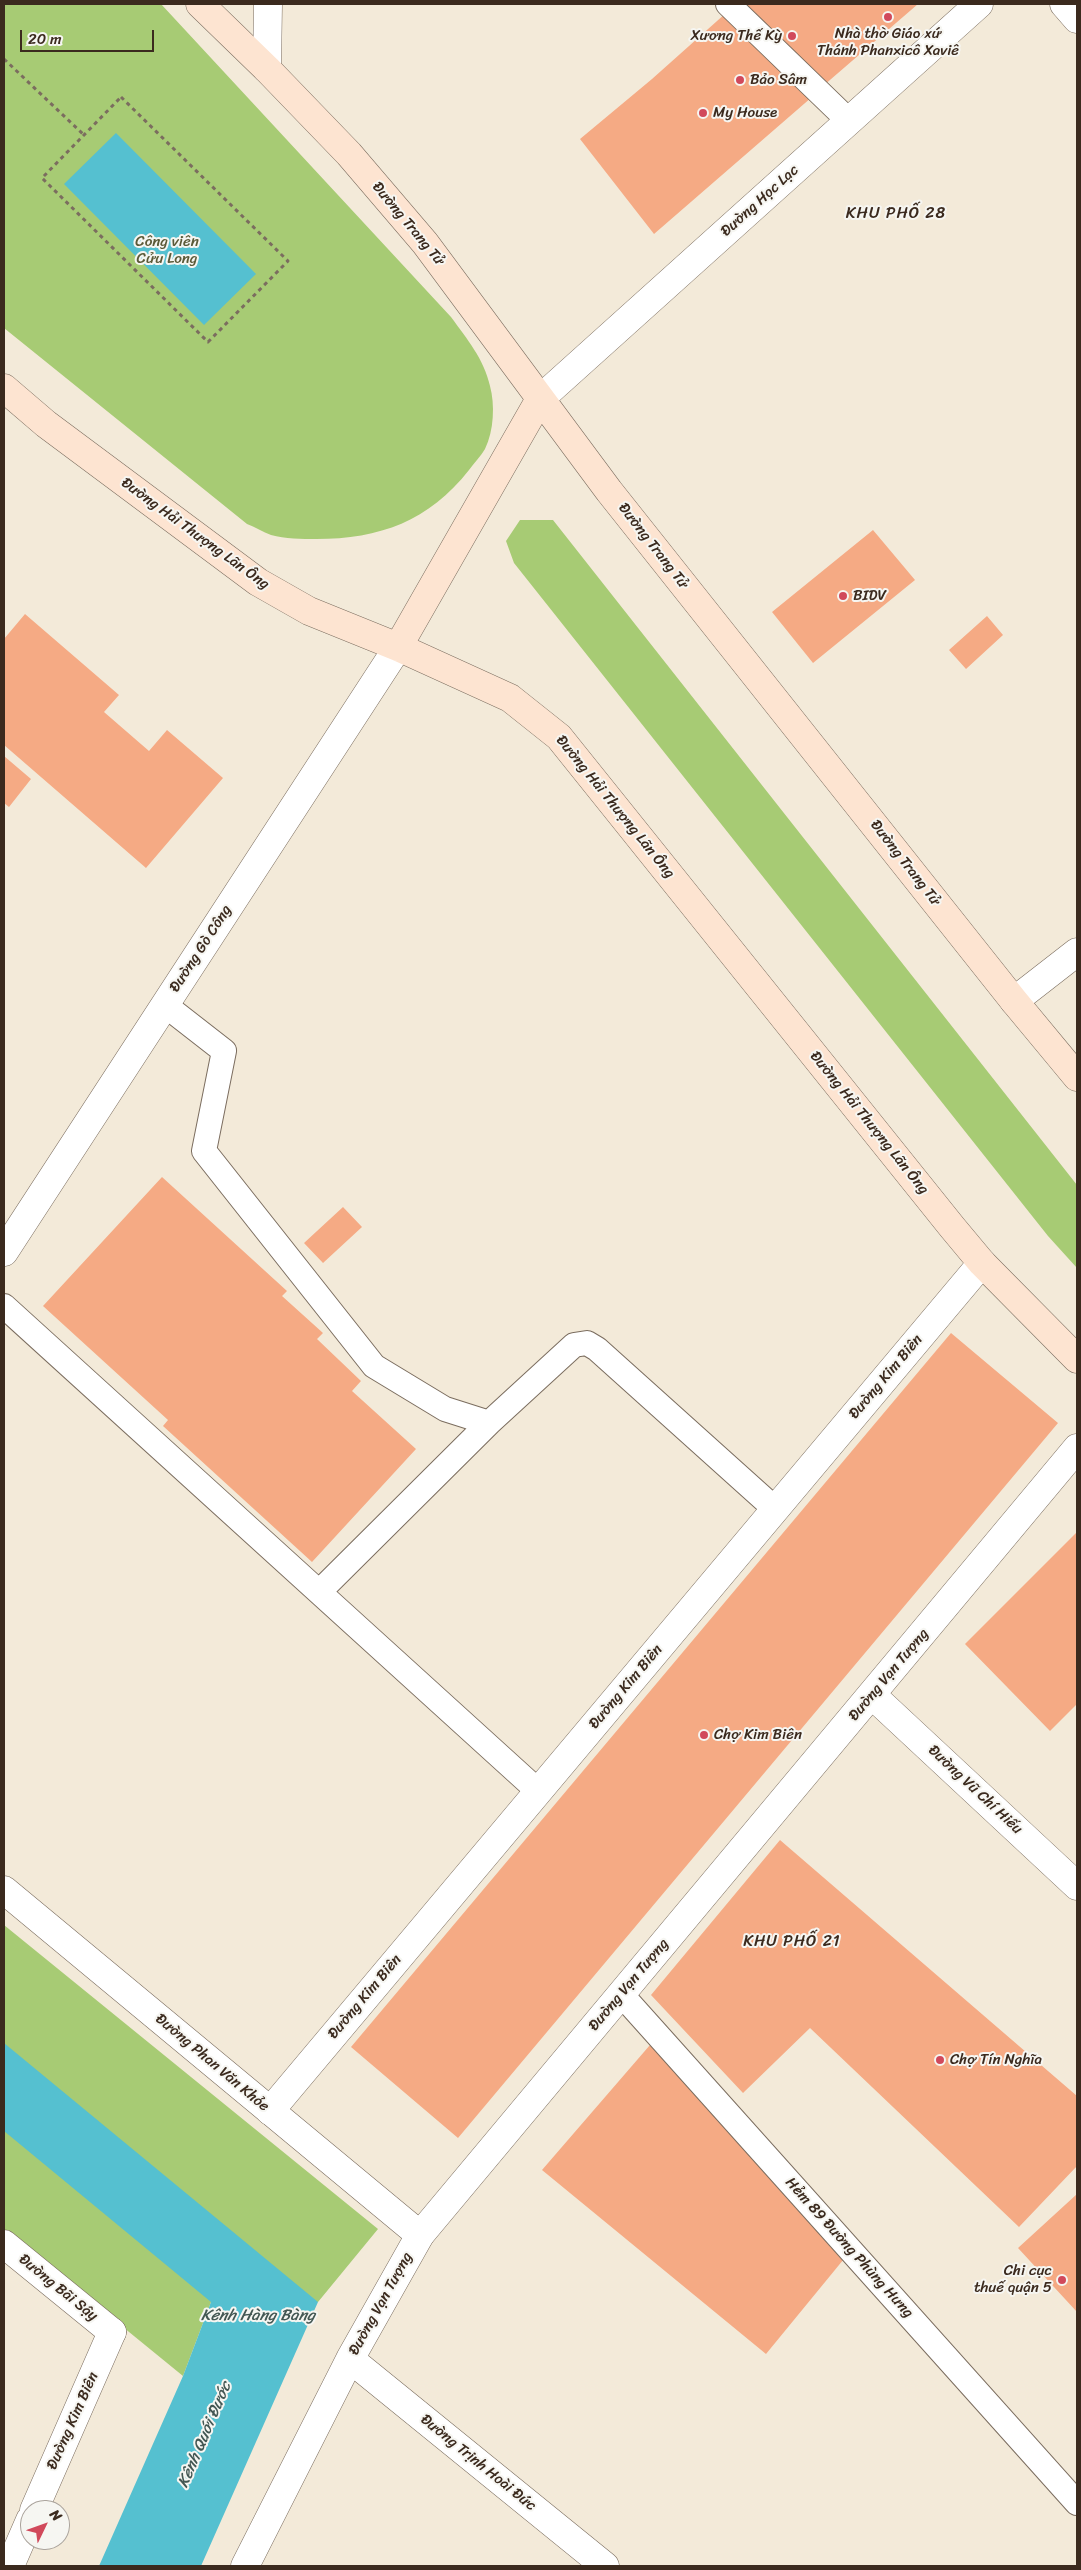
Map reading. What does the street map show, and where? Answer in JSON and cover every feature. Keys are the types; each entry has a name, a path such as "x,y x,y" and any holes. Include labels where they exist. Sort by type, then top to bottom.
{"main road":[{"name":"Đường Trang Tử","path":"200,4 267,69 349,154 425,243 609,491 1014,1001 1077,1077"},
{"name":"Đường Hải Thượng Lãn Ông","path":"4,388 46,424 258,582 309,611 398,647 510,698 559,737 982,1263 1077,1359"},
{"path":"398,647 540,399"}],"street":[{"path":"267,69 268,4"},
{"name":"Đường Học Lạc","path":"540,399 979,4"},
{"path":"1064,4 1077,19"},
{"name":"Đường Gò Công","path":"4,1252 398,647"},
{"path":"1014,1001 1077,952"},
{"name":"Đường Kim Biên","path":"270,2110 982,1263"},
{"name":"Đường Vạn Tượng","path":"245,2566 350,2359 420,2236 444,2204 622,1994 1077,1448"},
{"name":"Đường Vũ Chí Hiếu","path":"872,1695 1077,1886"},
{"name":"Đường Phan Văn Khỏe","path":"4,1890 420,2236"},
{"name":"Đường Bãi Sậy","path":"4,2244 112,2332"},
{"name":"Đường Kim Biên","path":"38,2500 112,2332"},
{"name":"Đường Trịnh Hoài Đức","path":"350,2359 605,2566"},
{"path":"10,2566 20,2543"}],"lane":[{"path":"728,4 849,121"},
{"path":"165,1005 224,1051 204,1151 374,1366 446,1409 489,1423"},
{"path":"4,1306 538,1791"},
{"path":"319,1592 489,1423 574,1345 586,1343 597,1349 775,1509"},
{"name":"Hẻm 89 Đường Phùng Hưng","path":"622,1994 1077,2502"}],"path":[{"path":"4,59 84,135"},
{"path":"122,97 288,261 208,342 42,178 84,135 122,97"}],"green space":[{"name":"Công viên Cửu Long","path":"4,4 161,4 451,317 474,350 484,367 492,393 492,426 488,442 482,454 454,488 420,514 402,524 382,531 339,538 316,539 299,539 271,535 247,524 4,328"},
{"path":"520,520 553,520 1077,1185 1077,1268 1048,1236 514,563 506,541"},
{"path":"4,1925 378,2229 318,2302 211,2302 183,2376 4,2230"}],"water":[{"path":"116,133 256,274 204,325 64,184"},
{"name":"Kênh Hàng Bàng","path":"4,2043 318,2302 201,2566 99,2566 183,2376 211,2302 4,2131"}],"building":[{"path":"738,4 918,4 823,86"},
{"path":"726,13 812,97 654,234 580,139 652,79"},
{"name":"BIDV","path":"873,530 915,580 813,663 772,612"},
{"path":"25,614 119,695 104,712 149,751 167,730 223,778 146,868 4,745 4,639"},
{"path":"987,616 1003,635 966,669 949,650"},
{"path":"4,756 31,779 9,807 4,803"},
{"path":"162,1177 287,1291 282,1296 323,1333 317,1339 361,1381 352,1391 416,1449 312,1562 163,1426 168,1420 43,1306"},
{"path":"343,1207 362,1227 323,1263 304,1243"},
{"name":"Chợ Kim Biên","path":"951,1333 1058,1423 458,2138 351,2047"},
{"path":"1077,1532 1077,1704 1050,1731 965,1644"},
{"name":"Chợ Tín Nghĩa","path":"780,1840 1077,2096 1077,2166 1019,2227 810,2028 743,2093 651,1995"},
{"path":"650,2045 848,2254 766,2354 542,2170"},
{"name":"Chi cục thuế quận 5","path":"1077,2194 1077,2312 1018,2248"}],"place":[{"name":"Nhà thờ Giáo xứ Thánh Phanxicô Xaviê","path":"888,17"},
{"name":"Xương Thế Kỳ","path":"792,36"},
{"name":"Bảo Sâm","path":"740,80"},
{"name":"My House","path":"703,113"},
{"name":"BIDV","path":"843,596"},
{"name":"Chợ Kim Biên","path":"704,1735"},
{"name":"Chợ Tín Nghĩa","path":"940,2060"},
{"name":"Chi cục thuế quận 5","path":"1062,2280"}],"district":[{"name":"KHU PHỐ 28","path":"896,214"},
{"name":"KHU PHỐ 21","path":"792,1942"}],"water label":[{"name":"Kênh Quới Đước","path":"205,2435"}]}
